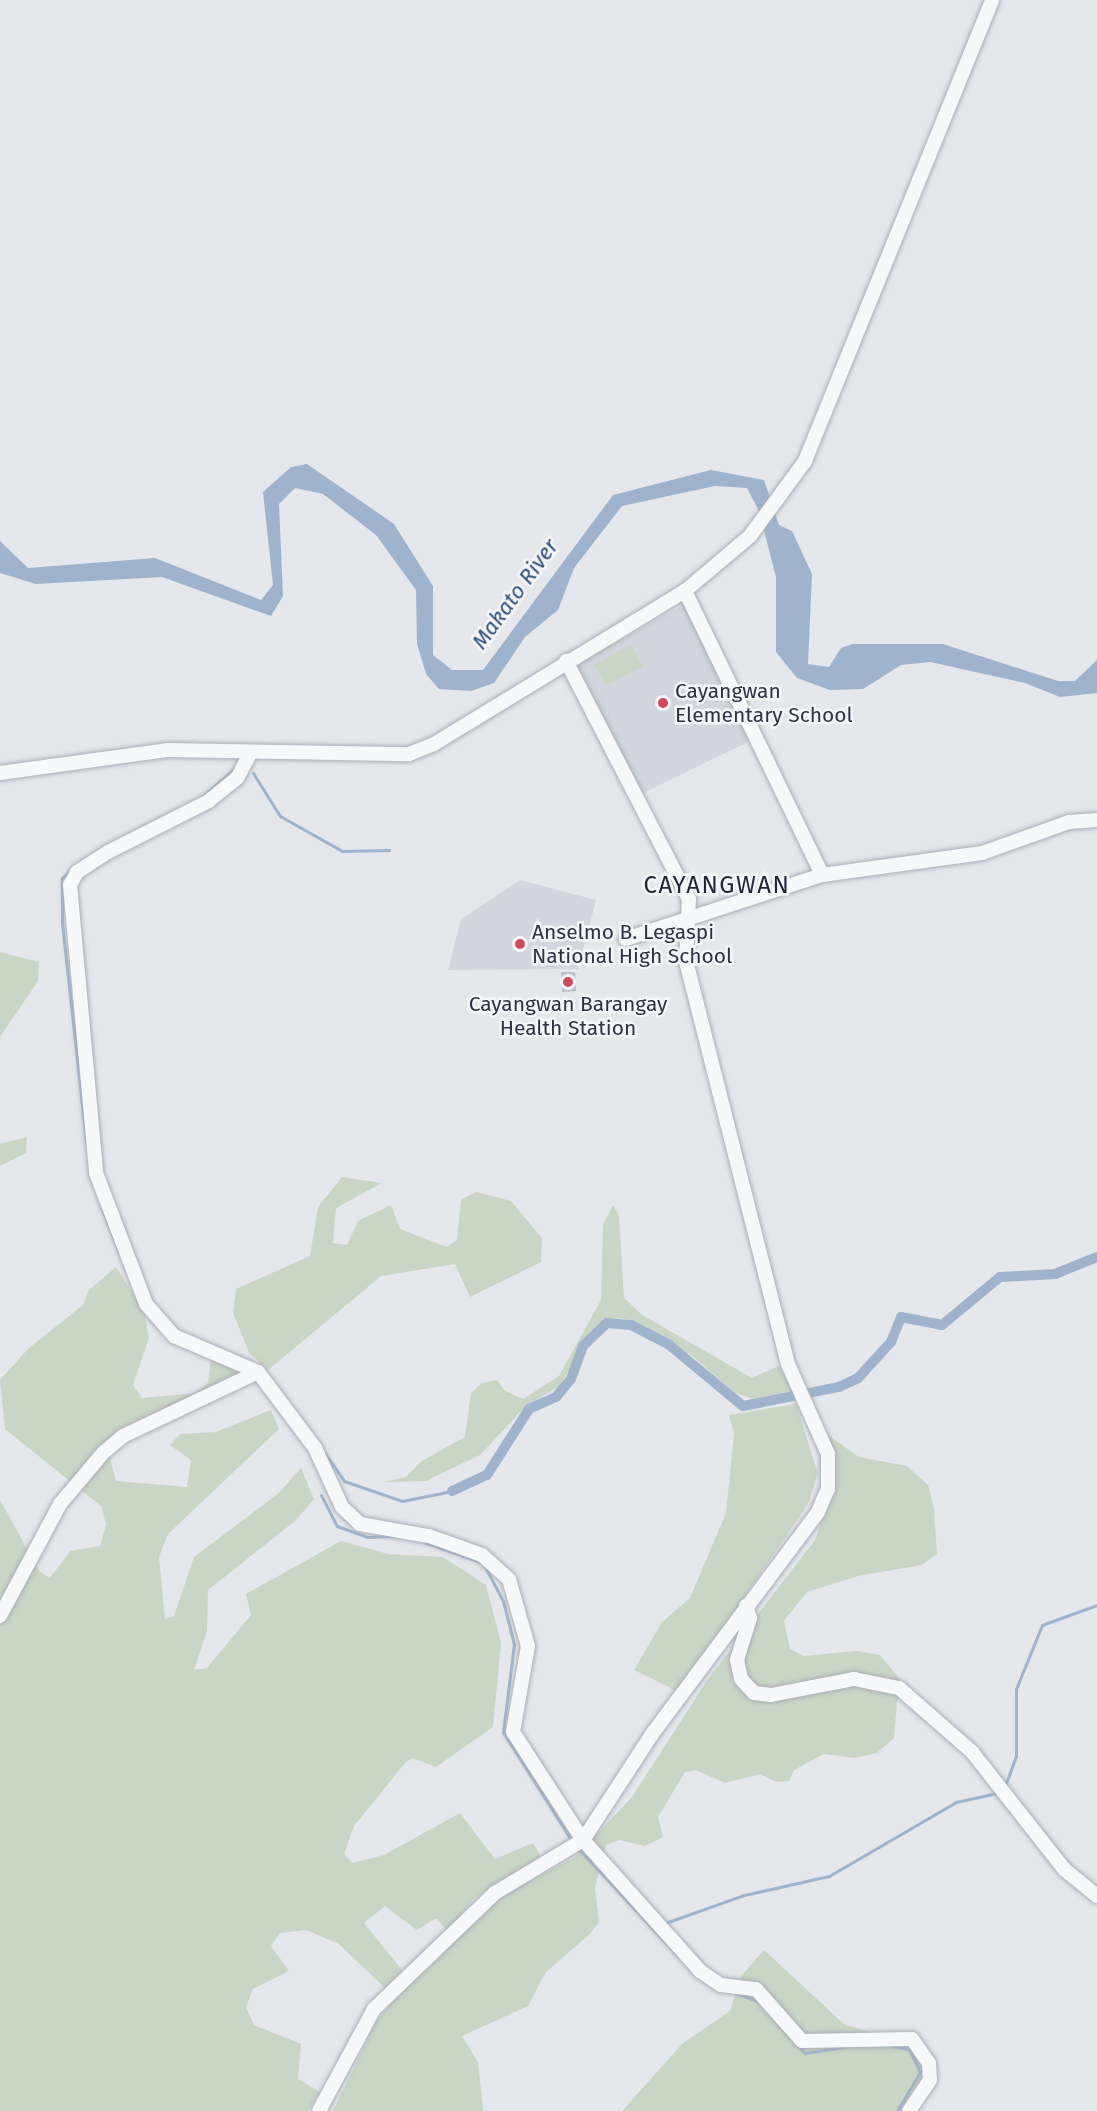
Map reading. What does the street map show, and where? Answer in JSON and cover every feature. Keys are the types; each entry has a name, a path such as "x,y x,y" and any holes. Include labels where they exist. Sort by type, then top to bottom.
{"street":[{"path":"0,773 168,750 250,754 409,754 434,744 566,661 685,591 750,536 776,504 805,461 992,0"},
{"path":"685,591 822,875"},
{"path":"319,2111 374,2009 495,1893 583,1840 652,1734 818,1512 828,1489 828,1454 806,1398 789,1364 686,962 690,919 689,899 566,661"},
{"path":"250,754 237,778 209,801 77,872 69,904 96,1173 146,1304 174,1336 258,1372 315,1448 342,1507 360,1524 429,1536 482,1555 509,1579 528,1646 513,1732 583,1840 700,1971 721,1985 756,1989 802,2041 912,2039 929,2063 930,2080 909,2111"},
{"path":"626,939 822,875 982,853 1070,822 1097,820"},
{"path":"0,1616 60,1504 104,1452 123,1436 258,1372"},
{"path":"746,1606 750,1618 736,1660 741,1679 754,1693 771,1695 854,1679 898,1688 972,1752 1064,1869 1097,1896"}],"shaded area":[{"name":"Cayangwan Elementary School","path":"689,602 750,741 639,795 573,666"},
{"name":"Anselmo B. Legaspi National High School","path":"520,880 596,900 578,969 448,970 461,919"}],"green space":[{"path":"631,645 643,666 606,686 594,664"},
{"path":"0,952 39,962 38,981 0,1037"},
{"path":"27,1137 26,1153 0,1166 0,1144"},
{"path":"342,1177 382,1183 336,1208 333,1243 347,1245 358,1221 391,1205 400,1229 447,1247 457,1240 461,1200 476,1192 511,1201 542,1238 541,1262 470,1297 455,1264 381,1276 268,1370 249,1353 233,1313 236,1289 310,1256 318,1207"},
{"path":"613,1205 619,1216 624,1298 642,1315 752,1378 781,1365 793,1391 754,1399 735,1393 691,1355 632,1320 616,1318 586,1338 561,1385 524,1408 480,1455 426,1481 384,1482 406,1477 422,1461 465,1437 471,1393 482,1383 497,1380 505,1391 523,1399 559,1376 601,1300 603,1225"},
{"path":"116,1267 144,1311 149,1338 133,1385 142,1398 196,1393 208,1383 211,1359 247,1376 118,1447 109,1455 116,1481 187,1487 191,1460 170,1445 180,1434 216,1432 271,1410 279,1429 168,1534 159,1557 165,1619 174,1616 194,1557 279,1493 301,1468 314,1499 295,1521 208,1590 207,1631 194,1670 207,1668 251,1615 246,1594 341,1541 388,1554 443,1557 486,1585 501,1643 493,1727 436,1767 412,1758 405,1763 354,1826 344,1854 353,1863 384,1855 460,1813 495,1859 533,1843 541,1857 473,1899 448,1932 436,1918 417,1930 385,1906 364,1923 402,1970 386,1989 339,1944 306,1930 280,1933 271,1946 289,1971 253,1989 246,2007 254,2025 301,2044 298,2079 320,2092 308,2111 0,2111 0,1500 40,1572 50,1578 70,1551 100,1546 106,1525 102,1507 5,1429 0,1380 29,1348 83,1305 89,1290"},
{"path":"796,1404 818,1474 808,1504 679,1692 634,1670 662,1622 690,1598 726,1513 734,1433 729,1415"},
{"path":"828,1435 859,1457 907,1466 928,1485 934,1509 937,1554 922,1565 858,1576 807,1592 784,1621 790,1649 803,1656 856,1651 880,1655 899,1678 894,1738 877,1753 854,1758 824,1754 794,1770 789,1781 776,1782 760,1774 725,1783 696,1770 685,1772 658,1817 663,1837 645,1846 619,1840 606,1845 595,1888 599,1922 590,1934 546,1972 528,2006 462,2036 478,2062 483,2111 333,2111 376,2022 408,1982 500,1897 575,1857 632,1797 708,1679 815,1540 834,1485"},
{"path":"764,1950 844,2024 912,2046 925,2064 924,2082 905,2111 622,2111 683,2043 730,2011 741,1976"}],"water":[{"path":"307,464 394,524 433,586 433,655 452,670 483,670 613,495 711,470 764,480 779,525 792,531 812,574 808,664 829,667 841,648 853,644 943,644 1058,681 1075,681 1097,660 1097,693 1060,697 1025,683 930,662 901,665 863,689 830,690 797,678 776,652 776,577 759,511 747,488 715,486 622,506 574,568 558,610 525,637 494,683 471,691 439,689 426,674 417,644 416,590 376,535 323,494 295,488 279,504 283,596 271,616 162,577 36,584 0,573 0,541 28,568 155,558 261,600 273,585 263,492 291,467"}],"building":[{"name":"Cayangwan Barangay Health Station","path":"561,972 575,972 576,991 562,992"}],"waterway":[{"path":"202,797 234,769"},
{"path":"253,773 280,816 342,851 389,850"},
{"path":"71,870 62,878 62,923 86,1140"},
{"path":"102,1208 119,1252"},
{"path":"452,1491 487,1475 529,1409 556,1397 571,1379 583,1346 607,1323 631,1325 668,1344 743,1406 839,1387 858,1378 891,1342 901,1317 942,1325 1000,1277 1055,1274 1097,1257"},
{"path":"235,1356 255,1365"},
{"path":"324,1452 344,1481 402,1501 452,1491"},
{"path":"321,1495 337,1526 367,1537 395,1536"},
{"path":"424,1542 483,1563 503,1601 514,1644 503,1732 572,1841"},
{"path":"1005,1786 1016,1756 1016,1689 1042,1625 1097,1605"},
{"path":"665,1923 744,1895 829,1876 956,1802 997,1793"},
{"path":"578,1848 679,1957"},
{"path":"736,1993 757,2001"},
{"path":"798,2046 805,2053 850,2046"},
{"path":"892,2046 909,2049 920,2072 897,2111"}],"place":[{"name":"Cayangwan Elementary School","path":"663,703"},
{"name":"Anselmo B. Legaspi National High School","path":"520,944"},
{"name":"Cayangwan Barangay Health Station","path":"568,982"}],"district":[{"name":"CAYANGWAN","path":"717,886"}],"water label":[{"name":"Makato River","path":"515,594"}]}
